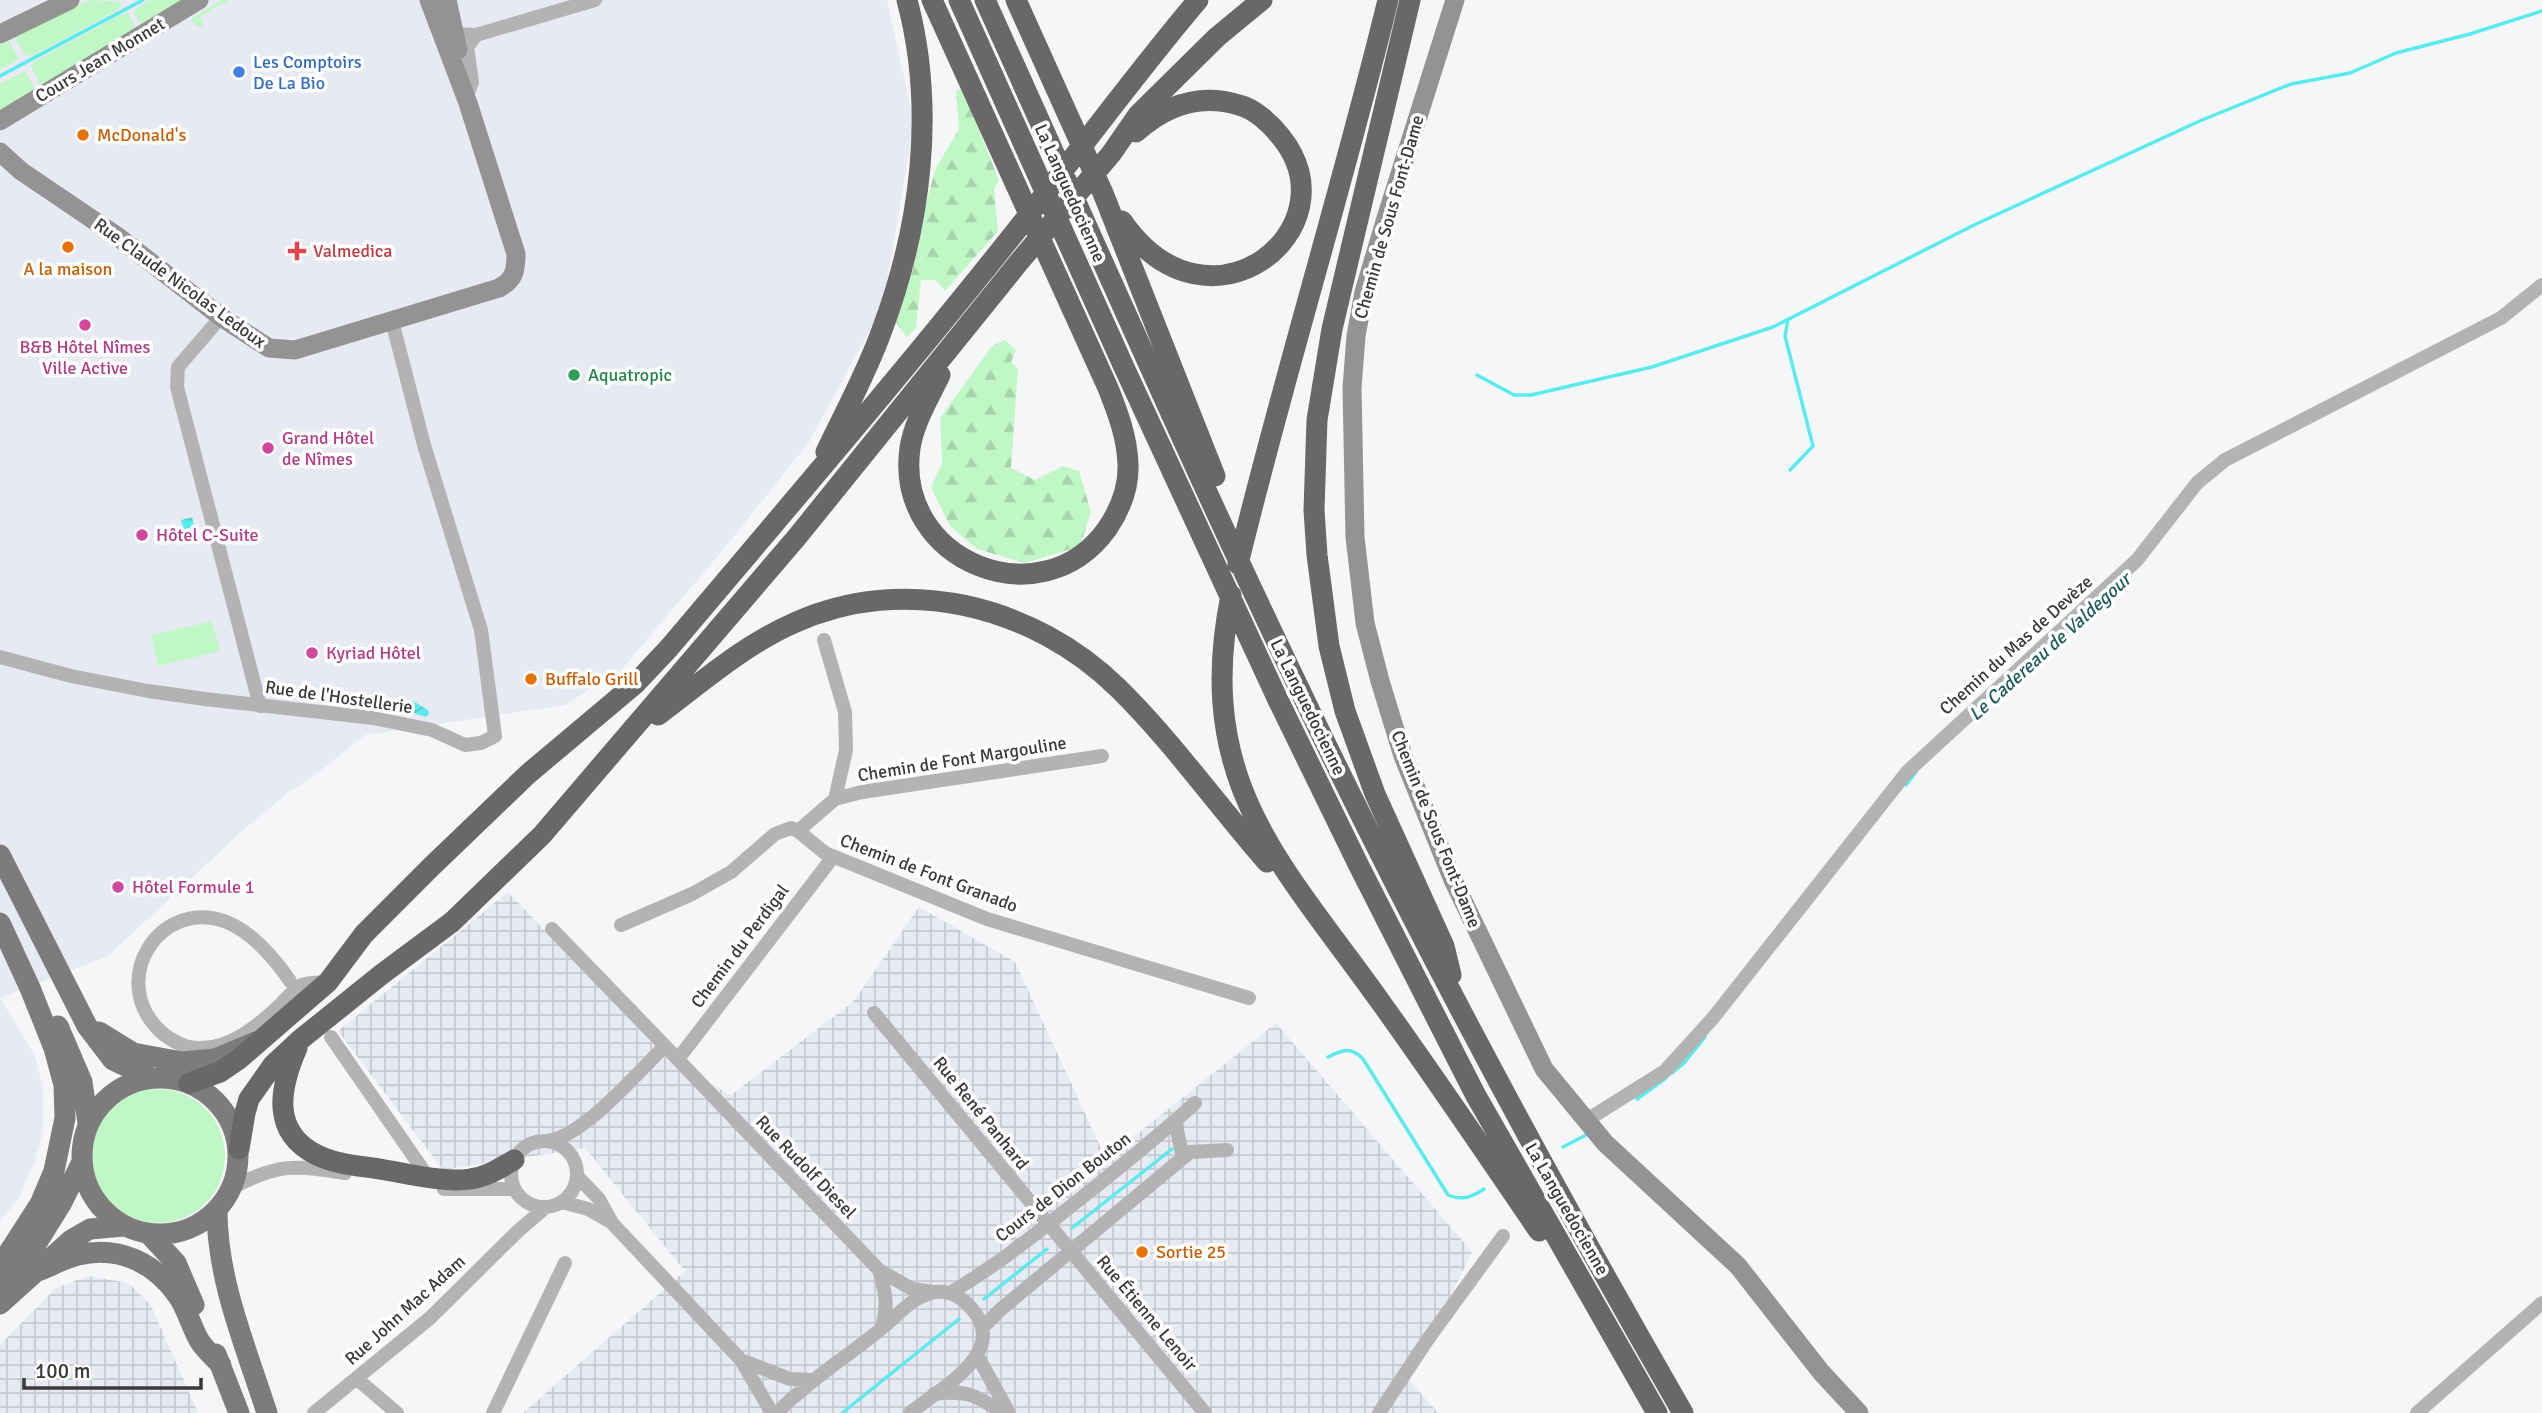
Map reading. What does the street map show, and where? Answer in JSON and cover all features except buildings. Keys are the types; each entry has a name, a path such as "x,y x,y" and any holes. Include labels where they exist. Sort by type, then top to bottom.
{"highway":[{"path":"802,491 823,457 881,333 911,236 920,174 921,113 916,43 907,0"},
{"path":"932,0 1108,388 1124,434 1128,467 1119,508 1102,536 1090,548 1063,564 1031,573 984,569 947,548 921,515 913,496 910,448 920,414 958,338"},
{"name":"La Languedocienne","path":"959,0 1140,402 1278,700 1359,866 1475,1094 1657,1413"},
{"name":"La Languedocienne","path":"985,0 1263,613 1383,860 1461,1011 1683,1413"},
{"path":"1016,0 1103,193 1188,405 1263,613"},
{"path":"1158,47 1187,0"},
{"path":"188,1083 220,1072 239,1059 328,982 364,934 457,841 528,774 635,684 652,666 882,397 1198,0"},
{"path":"239,1149 244,1113 259,1082 273,1065 301,1039 461,914 542,835 780,558 1019,262 1111,154 1138,115 1217,37 1262,0"},
{"path":"1388,0 1331,221 1254,498 1230,599 1222,652 1221,690 1226,732 1245,800 1267,844 1428,1068 1616,1342"},
{"path":"1410,0 1342,285 1324,373 1314,463 1315,522 1321,600 1345,711 1375,794 1444,946 1461,1011"},
{"path":"1103,193 1133,238 1150,254 1172,267 1212,278 1236,274 1256,265 1271,254 1292,227 1297,209 1301,188 1291,148 1274,128 1245,106 1212,99 1188,102 1165,110 1111,154"},
{"path":"623,741 746,649 783,628 818,613 855,603 903,598 948,602 986,610 1029,625 1049,636 1087,661 1119,688 1326,929"},
{"path":"301,1039 286,1072 282,1090 285,1115 296,1137 309,1150 331,1160 431,1182 469,1180 493,1173 514,1160"}],"main road":[{"path":"0,855 87,1027 113,1060 151,1078"},
{"path":"0,904 75,1062 82,1082 88,1123"},
{"path":"0,923 54,1048 64,1085 65,1118 54,1171 40,1204 0,1266"},
{"path":"87,1027 133,1053 182,1062 215,1059 258,1041"},
{"path":"151,1078 188,1083 213,1098 234,1128 239,1149 232,1188 217,1210 198,1225 172,1234 149,1234 124,1226 101,1209 89,1189 82,1162 82,1147 88,1123 101,1103 116,1090 132,1082 151,1078"},
{"path":"0,1282 33,1249 61,1204 82,1162"},
{"path":"217,1210 218,1248 228,1295 267,1413"},
{"path":"0,1304 71,1240 90,1229 124,1226"},
{"path":"149,1234 176,1263 239,1413"},
{"path":"38,1271 76,1255 96,1252 118,1253 142,1261 159,1273 178,1297 200,1342 221,1365"}],"street":[{"path":"0,34 70,0"},
{"name":"Cours Jean Monnet","path":"0,121 199,0"},
{"path":"429,0 467,100"},
{"path":"447,0 467,100"},
{"path":"454,34 476,35 595,0"},
{"name":"Chemin de Sous Font-Dame","path":"1455,0 1389,206 1364,292 1358,325 1352,388 1356,549 1365,622 1380,681 1403,757 1453,880 1544,1069 1605,1143 1738,1266 1821,1372 1859,1413"},
{"path":"467,100 472,82 467,47 476,35"},
{"name":"Rue Claude Nicolas Ledoux","path":"0,152 21,171 117,236 221,317 269,348 295,350 508,283 516,271 516,254 467,100"},
{"name":"Chemin du Mas de Devèze","path":"1587,1120 1665,1071 1713,1018 1907,772 2137,560 2197,483 2225,460 2501,318 2542,285"},
{"path":"221,317 178,367 177,387 260,706"},
{"name":"Rue de l'Hostellerie","path":"0,657 71,676 148,691 373,718 432,730 465,745 481,743 495,736 481,630 424,445 392,321"},
{"path":"824,640 845,712 846,750 835,799"},
{"name":"Chemin de Font Margouline","path":"798,831 835,799 862,792 1102,757"},
{"path":"621,925 692,894 731,872 775,834 785,829 798,831"},
{"name":"Chemin de Font Granado","path":"798,831 833,857 987,919 1249,998"},
{"name":"Chemin du Perdigal","path":"678,1059 833,857"},
{"path":"290,981 275,959 242,929 222,920 202,918 176,925 151,942 141,961 138,981 140,999 150,1021 164,1035 181,1044 198,1048 233,1040 265,1019 301,985 328,982"},
{"name":"Rue Rudolf Diesel","path":"552,929 879,1270 912,1289 950,1293"},
{"name":"Rue René Panhard","path":"874,1013 1059,1237"},
{"path":"331,1037 431,1182"},
{"path":"518,1231 522,1216 519,1195 511,1180 514,1160 528,1145 562,1139 584,1125 664,1046"},
{"name":"Cours de Dion Bouton","path":"950,1293 980,1276 1047,1225 1195,1103"},
{"path":"1175,1121 1182,1158"},
{"path":"562,1202 575,1186 577,1176 573,1157 584,1125"},
{"path":"548,1141 558,1144 573,1157"},
{"path":"982,1328 1000,1310 1190,1152 1227,1150"},
{"path":"232,1188 270,1170 285,1166 310,1167 431,1182 464,1190 519,1195 538,1207 562,1202 588,1209 612,1223"},
{"path":"577,1176 599,1199 612,1223 741,1360 772,1413"},
{"name":"Rue John Mac Adam","path":"314,1413 430,1318 546,1207"},
{"path":"1379,1413 1427,1339 1503,1236"},
{"name":"Rue Étienne Lenoir","path":"1059,1237 1205,1413"},
{"path":"493,1413 565,1263"},
{"path":"879,1270 887,1293 882,1328"},
{"path":"778,1413 813,1380 916,1299 934,1292"},
{"path":"910,1413 978,1357 983,1343 982,1328 975,1312 965,1301 950,1293"},
{"path":"2417,1413 2542,1303"},
{"path":"978,1357 1009,1413"},
{"path":"741,1360 790,1379 813,1380"},
{"path":"357,1379 397,1413"},
{"path":"932,1395 959,1391 981,1398 1002,1413"}],"shaded area":[{"path":"0,0 887,0 914,123 883,306 809,442 722,551 621,670 565,705 365,735 242,831 108,956 0,998"},
{"path":"508,892 670,1062 731,1095 853,1002 919,907 1015,962 1106,1159 1276,1023 1472,1252 1409,1380 1438,1413 523,1413 685,1271 585,1148 443,1170 338,1031"},
{"path":"0,998 35,1056 43,1088 43,1130 35,1161 18,1200 0,1220"},
{"path":"88,1276 129,1283 151,1306 198,1413 0,1413 0,1345 56,1288"}],"green space":[{"path":"90,0 121,2 118,10 32,56 25,55 13,35"},
{"path":"150,0 190,0 143,28 134,13 138,7"},
{"path":"222,0 229,0 200,17 204,26 196,26 192,22 192,18"},
{"path":"128,13 137,31 42,89 31,66 35,61"},
{"path":"7,38 19,59 0,70 0,42"},
{"path":"25,71 37,93 0,115 0,84"},
{"path":"961,88 999,181 994,189 998,231 945,291 936,280 921,280 916,328 907,337 895,321 913,269 923,213 936,168 959,129 956,91"},
{"path":"1005,340 1016,350 1011,362 1018,369 1011,468 1035,480 1063,466 1079,471 1091,512 1080,546 1025,563 977,549 950,526 931,487 942,464 940,418 992,346"},
{"path":"212,621 220,651 158,666 151,635"},
{"path":"158,1089 184,1094 205,1109 220,1130 225,1156 220,1182 205,1203 184,1218 158,1223 132,1218 111,1203 96,1182 91,1156 96,1130 111,1109 132,1094"}],"water":[{"path":"192,517 197,538 186,540 181,520"},
{"path":"413,701 428,710 426,717 404,710 404,704"}],"waterway":[{"path":"0,76 143,0"},
{"path":"1477,375 1514,395 1531,395 1652,367 1773,327 1974,225 2202,120 2291,84 2350,73 2396,53 2470,34 2542,11"},
{"path":"1788,320 1785,336 1813,446 1790,470"},
{"name":"Le Cadereau de Valdegour","path":"1906,785 1916,772"},
{"name":"Le Cadereau de Valdegour","path":"1672,1073 1705,1037"},
{"name":"Le Cadereau de Valdegour","path":"1328,1057 1346,1050 1363,1059 1448,1195 1467,1197 1484,1189"},
{"name":"Le Cadereau de Valdegour","path":"1637,1099 1666,1078"},
{"path":"1563,1147 1586,1135"},
{"path":"1072,1228 1172,1149"},
{"path":"984,1299 1047,1249"},
{"path":"842,1413 959,1319"}],"place":[{"name":"Les Comptoirs De La Bio","path":"239,72"},
{"name":"McDonald's","path":"83,135"},
{"name":"A la maison","path":"68,247"},
{"name":"Valmedica","path":"297,251"},
{"name":"B&B Hôtel Nîmes Ville Active","path":"85,325"},
{"name":"Aquatropic","path":"574,375"},
{"name":"Grand Hôtel de Nîmes","path":"268,448"},
{"name":"Hôtel C-Suite","path":"142,535"},
{"name":"Kyriad Hôtel","path":"312,653"},
{"name":"Buffalo Grill","path":"531,679"},
{"name":"Hôtel Formule 1","path":"118,887"},
{"name":"Sortie 25","path":"1142,1252"}]}
